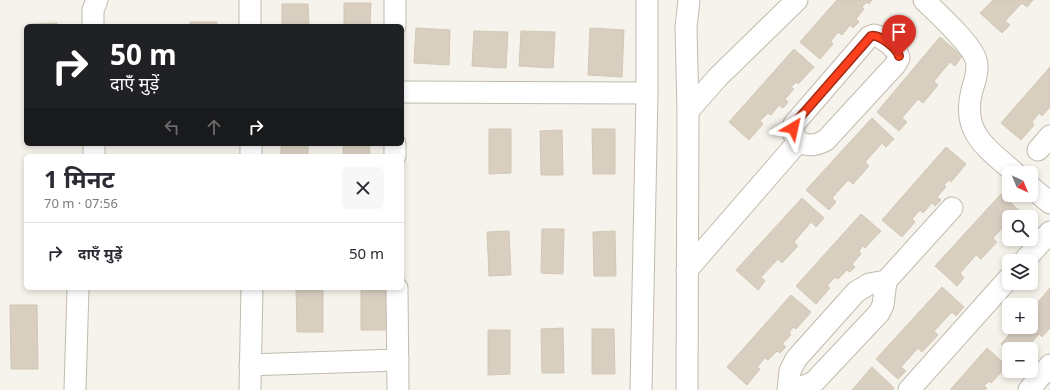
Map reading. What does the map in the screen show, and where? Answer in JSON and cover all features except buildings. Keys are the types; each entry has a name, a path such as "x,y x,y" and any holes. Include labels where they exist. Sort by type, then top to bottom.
{"street":[{"path":"93,24 93,10 97,0"},
{"path":"250,0 250,24"},
{"path":"395,0 395,24"},
{"path":"641,390 647,93 647,0"},
{"path":"687,390 688,110 686,28 689,0"},
{"path":"688,110 718,77 797,0"},
{"path":"924,0 970,48 976,59 978,66 969,105 969,118 973,129 983,145 1008,166"},
{"path":"874,35 878,36 897,52 899,58 895,65 826,140 813,146 804,145 798,142 793,130 794,124 869,37 874,35"},
{"path":"404,92 647,93"},
{"path":"687,270 798,142"},
{"path":"1038,193 1050,203"},
{"path":"886,281 869,284 856,292 796,359 790,371 788,389 808,385 815,381 879,313 883,305 886,281 952,208"},
{"path":"1030,254 1050,232"},
{"path":"909,390 1002,286"},
{"path":"75,390 78,290"},
{"path":"250,390 252,290"},
{"path":"397,290 398,390"},
{"path":"250,365 398,360"},
{"path":"1029,390 1050,366"}],"route":[{"path":"793,128 794,124 871,36 878,36 897,52 899,56"}]}
